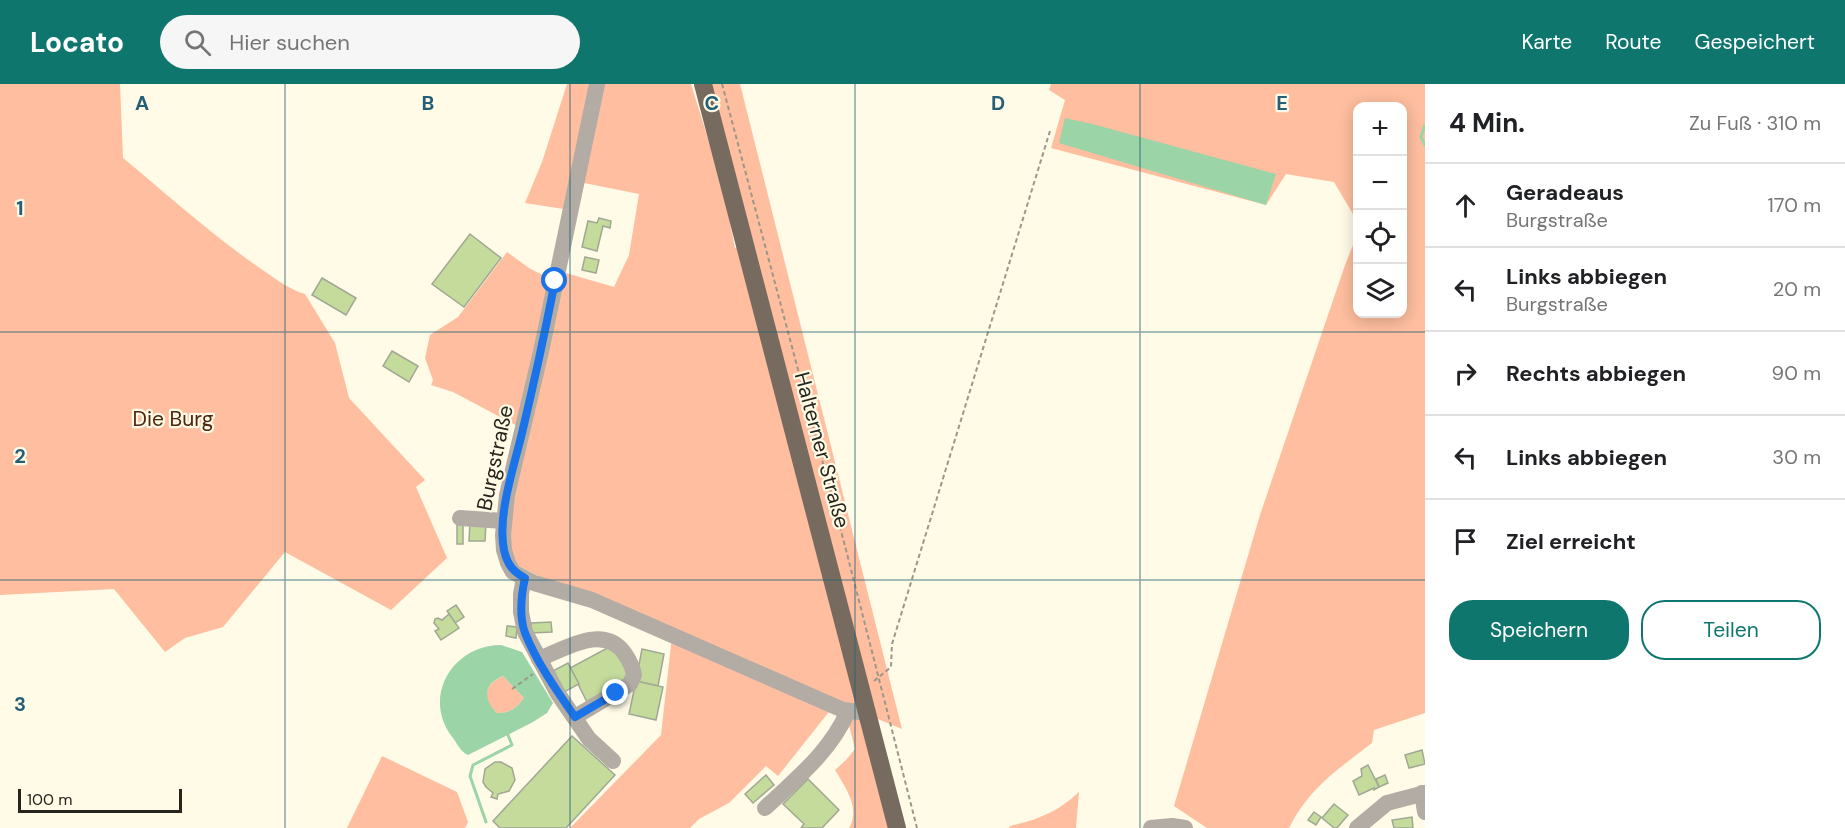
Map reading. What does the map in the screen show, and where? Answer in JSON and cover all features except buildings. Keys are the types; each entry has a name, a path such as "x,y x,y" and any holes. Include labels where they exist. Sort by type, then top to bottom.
{"main road":[{"name":"Halterner Straße","path":"703,84 897,828"}],"street":[{"name":"Burgstraße","path":"597,84 542,347 507,495 504,550 508,563 513,572 525,578 592,600 843,710 868,713"},
{"path":"460,518 504,521"},
{"path":"525,578 521,594 521,612 525,633 558,694 589,738 613,761"},
{"path":"541,663 585,640 598,638 619,645 627,656 634,675 630,684 575,717"},
{"path":"765,808 812,764 835,736 848,711"},
{"path":"1358,828 1387,803 1424,793 1425,812"},
{"path":"1151,828 1172,826 1185,828"}],"path":[{"path":"722,84 917,828"},
{"path":"862,690 891,667 895,633 1050,131"},
{"path":"512,688 541,663"}],"green space":[{"name":"Die Burg","path":"0,84 120,84 123,158 245,258 283,284 305,294 335,343 349,398 425,480 416,487 447,558 391,610 285,552 223,627 185,638 165,652 114,589 0,595"},
{"path":"567,84 596,84 570,210 525,203 542,162"},
{"path":"599,84 691,84 722,184 735,248 752,245 712,84 740,84 902,729 563,589 509,561 505,534 559,271 614,287 629,255 639,194 579,182"},
{"path":"1051,84 1425,84 1425,713 1374,730 1372,743 1315,790 1289,828 1207,828 1174,806 1260,515 1353,245 1353,318 1407,318 1407,102 1353,102 1353,214 1334,182 1286,174 1266,205 1051,148 1065,100 1049,90"},
{"path":"507,252 529,268 554,281 521,428 453,392 431,385 433,380 425,358 430,335 458,317"},
{"path":"672,636 832,708 778,776 766,766 729,803 699,819 690,828 570,828 661,735"},
{"path":"503,676 524,698 513,709 497,713 489,703 487,693 488,688"},
{"path":"851,716 868,724 889,828 849,828 853,813 852,805 835,770 855,749 849,725"},
{"path":"382,756 457,792 468,822 465,828 347,828"},
{"path":"1079,792 1076,828 1009,828 1047,814"}],"shaded area":[{"path":"1065,118 1276,174 1266,205 1059,143"},
{"path":"501,645 522,652 553,703 547,713 533,722 468,755 460,748 444,723 440,707 441,691 447,676 456,664 468,654 484,647","holes":["503,676 524,698 513,709 497,713 489,702 487,692 492,683"]}],"waterway":[{"path":"1425,125 1421,137 1425,145"},
{"path":"486,822 470,776 473,765 512,745 508,735"}],"route":[{"path":"555,281 507,495 503,535 504,550 513,572 525,578 521,594 521,612 525,633 558,694 575,717 616,693"}]}
